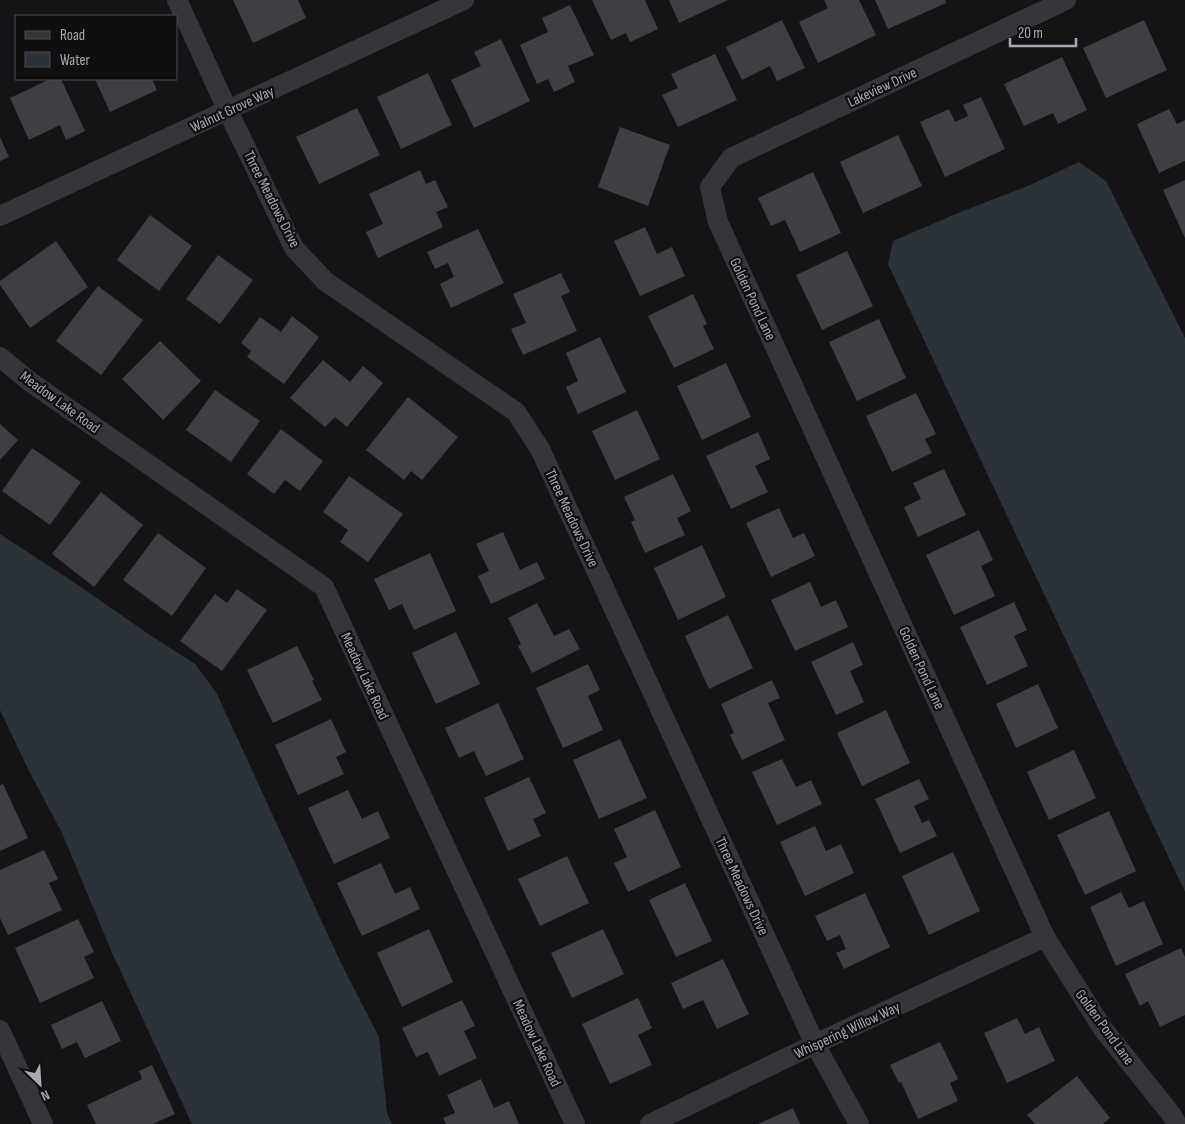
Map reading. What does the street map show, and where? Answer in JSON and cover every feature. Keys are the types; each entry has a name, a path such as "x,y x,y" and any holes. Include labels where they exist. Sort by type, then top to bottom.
{"street":[{"name":"Three Meadows Drive","path":"177,0 294,248 325,281 516,412 540,449 815,1044 859,1124"},
{"name":"Walnut Grove Way","path":"0,216 464,0"},
{"name":"Lakeview Drive","path":"710,187 731,158 1066,0"},
{"name":"Golden Pond Lane","path":"710,187 718,222 1045,937 1103,1029 1177,1124"},
{"name":"Meadow Lake Road","path":"0,358 28,381 324,587 575,1124"},
{"name":"Whispering Willow Way","path":"650,1124 815,1044 1045,937"},
{"path":"0,1030 43,1124"}],"water":[{"path":"1079,162 1106,181 1185,338 1185,892 888,264 893,241 1030,185"},
{"path":"0,534 195,664 216,692 341,963 379,1037 387,1113 392,1124 192,1124 113,955 62,833 29,771 0,710"}],"building":[{"path":"233,0 298,0 306,18 253,43"},
{"path":"592,0 645,0 658,29 630,42 626,33 611,40"},
{"path":"669,0 728,0 679,23"},
{"path":"824,0 859,0 876,35 818,63 799,22 828,8"},
{"path":"875,0 945,0 946,3 888,29"},
{"path":"570,5 594,55 568,66 575,82 554,92 548,79 537,84 520,45 548,32 542,18"},
{"path":"782,20 805,68 777,81 770,66 742,80 726,47"},
{"path":"1144,20 1167,70 1106,98 1083,48"},
{"path":"501,39 530,101 474,128 451,80 481,66 474,52"},
{"path":"715,54 737,100 678,127 662,95 678,88 671,74"},
{"path":"1062,57 1087,110 1058,124 1053,113 1024,126 1004,84"},
{"path":"428,73 452,125 401,149 377,97"},
{"path":"48,80 61,80 85,131 66,140 60,125 29,140 10,98"},
{"path":"95,80 152,80 157,90 110,112"},
{"path":"981,97 1005,149 945,177 920,122 949,109 955,122 968,116 963,105"},
{"path":"357,108 380,155 319,184 296,137"},
{"path":"1169,109 1177,124 1185,120 1185,161 1159,173 1137,124"},
{"path":"620,127 670,145 648,206 598,187"},
{"path":"898,135 922,186 863,213 840,162"},
{"path":"0,137 9,157 0,161"},
{"path":"420,170 426,184 435,180 448,207 436,212 443,227 378,258 366,232 383,224 369,194"},
{"path":"813,172 841,233 800,252 785,220 771,226 758,198"},
{"path":"1185,180 1185,238 1163,190"},
{"path":"150,215 192,246 159,291 117,260"},
{"path":"645,227 657,254 672,247 685,276 640,296 614,241"},
{"path":"478,229 504,283 451,308 440,284 454,277 448,263 435,269 427,252"},
{"path":"56,241 88,287 30,328 0,285 0,281"},
{"path":"847,251 873,306 822,330 796,275"},
{"path":"218,255 253,280 220,324 186,299"},
{"path":"561,273 570,292 561,296 577,331 523,355 511,329 526,323 513,294"},
{"path":"98,286 143,320 101,375 56,341"},
{"path":"693,294 707,324 703,326 714,349 674,368 648,316"},
{"path":"292,316 319,337 284,384 247,357 251,351 241,343 260,317 281,332"},
{"path":"879,319 906,378 857,401 829,342"},
{"path":"600,337 626,392 578,414 566,387 578,381 566,353"},
{"path":"160,341 201,381 163,420 122,379"},
{"path":"323,360 350,382 363,366 383,383 347,427 335,417 325,427 290,398"},
{"path":"726,363 751,417 702,440 677,386"},
{"path":"215,390 260,421 231,462 186,430"},
{"path":"916,393 936,434 925,439 932,453 892,472 866,416"},
{"path":"408,397 458,437 422,480 411,471 404,480 366,450"},
{"path":"637,410 660,459 615,480 592,431"},
{"path":"0,424 18,440 0,460"},
{"path":"281,429 323,461 300,491 285,480 274,494 247,474"},
{"path":"758,432 770,459 755,466 768,492 731,509 706,456"},
{"path":"32,448 81,482 50,525 2,491"},
{"path":"944,469 966,515 918,537 904,507 921,499 913,483"},
{"path":"673,474 691,511 677,518 685,535 645,553 631,522 635,520 624,497"},
{"path":"349,476 403,514 368,562 340,542 348,530 323,512"},
{"path":"101,492 143,525 94,587 52,554"},
{"path":"779,508 793,538 804,533 815,556 771,577 746,523"},
{"path":"979,530 993,560 981,566 995,596 954,615 926,555"},
{"path":"503,532 520,570 537,562 545,579 491,604 478,576 489,571 476,544"},
{"path":"158,533 206,568 172,616 123,580"},
{"path":"702,545 726,597 678,620 654,568"},
{"path":"430,553 456,611 414,630 402,604 389,610 374,579"},
{"path":"810,582 821,607 836,600 848,627 795,651 771,600"},
{"path":"237,589 267,610 222,671 180,641 215,594 227,603"},
{"path":"1014,602 1027,630 1014,636 1028,666 987,685 960,627"},
{"path":"537,603 554,636 569,629 580,649 532,673 518,646 521,644 508,618"},
{"path":"728,615 753,668 709,689 685,636"},
{"path":"456,632 480,684 436,704 412,653"},
{"path":"853,642 863,665 850,671 864,702 836,715 811,662"},
{"path":"297,646 322,700 273,723 247,670"},
{"path":"588,664 600,690 588,696 603,730 563,748 536,688"},
{"path":"772,680 780,698 768,703 785,740 742,760 730,735 734,733 721,704"},
{"path":"1038,684 1058,728 1016,748 996,704"},
{"path":"498,703 524,759 486,776 474,751 459,758 445,728"},
{"path":"886,710 910,763 862,786 837,733"},
{"path":"331,719 346,752 336,757 344,774 298,795 275,745"},
{"path":"620,739 647,798 599,819 573,760"},
{"path":"1074,750 1096,798 1049,820 1027,772"},
{"path":"782,759 796,787 811,780 822,804 777,825 752,772"},
{"path":"529,777 546,813 533,819 541,836 508,851 484,798"},
{"path":"919,779 929,799 914,806 922,823 929,820 937,836 900,853 875,799"},
{"path":"3,784 28,838 0,851 0,785"},
{"path":"348,790 362,819 378,811 390,838 334,864 308,808"},
{"path":"655,810 681,867 628,892 614,863 627,857 614,829"},
{"path":"1109,811 1136,871 1085,895 1057,835"},
{"path":"815,826 826,851 841,844 854,873 805,896 780,842"},
{"path":"44,850 58,879 49,883 62,910 8,935 0,918 0,870"},
{"path":"953,852 980,911 929,935 902,876"},
{"path":"567,856 589,903 540,926 518,879"},
{"path":"381,863 395,894 410,887 420,909 362,936 337,883"},
{"path":"685,883 712,941 676,957 649,900"},
{"path":"1121,892 1129,908 1144,901 1163,944 1116,966 1090,907"},
{"path":"865,893 890,947 844,969 836,953 846,949 840,935 827,941 815,916"},
{"path":"78,919 94,952 84,957 94,978 40,1003 15,948"},
{"path":"429,929 453,982 402,1007 377,953"},
{"path":"603,929 624,974 572,998 551,953"},
{"path":"1181,948 1185,957 1185,1015 1160,1027 1148,1001 1140,1006 1125,974"},
{"path":"723,959 749,1014 717,1029 703,1000 683,1009 671,983"},
{"path":"638,998 652,1028 638,1035 652,1065 610,1084 582,1024"},
{"path":"462,1000 475,1026 464,1031 477,1058 439,1076 428,1052 416,1057 402,1028"},
{"path":"102,1001 121,1041 85,1058 77,1042 62,1049 51,1025"},
{"path":"1017,1018 1025,1034 1039,1027 1055,1061 1007,1083 984,1033"},
{"path":"940,1042 958,1079 950,1083 958,1101 918,1119 901,1082 899,1083 890,1065"},
{"path":"152,1065 175,1114 153,1124 96,1124 87,1105 142,1079 139,1071"},
{"path":"1077,1076 1110,1118 1103,1124 1035,1124 1027,1115"},
{"path":"481,1079 494,1108 509,1101 519,1124 446,1124 443,1118 455,1113 447,1095"},
{"path":"793,1108 800,1124 758,1124"}]}
